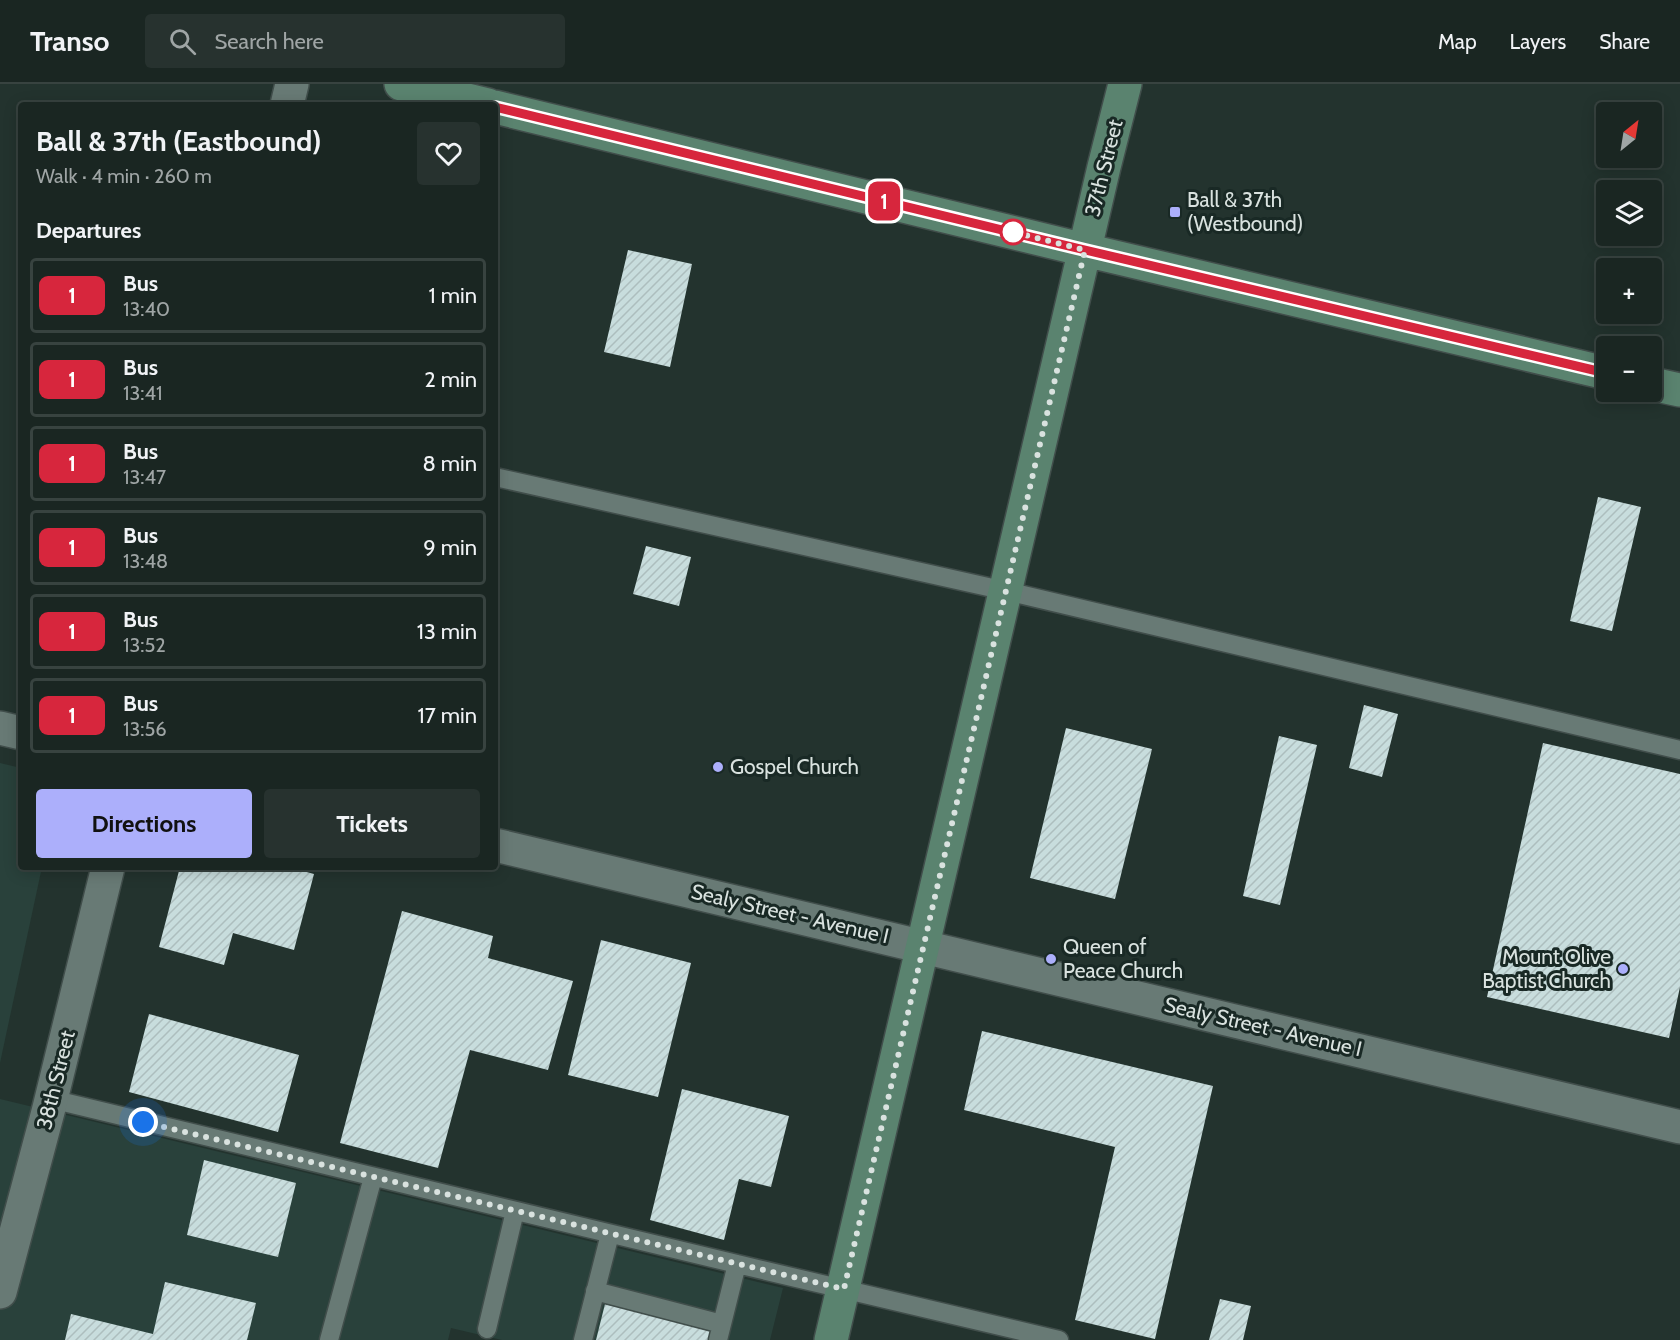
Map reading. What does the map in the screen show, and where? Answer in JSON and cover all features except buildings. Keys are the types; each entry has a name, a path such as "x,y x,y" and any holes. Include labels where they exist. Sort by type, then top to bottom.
{"main road":[{"path":"401,84 476,102"},
{"name":"37th Street","path":"831,1340 1125,84"},
{"path":"498,108 1596,371"},
{"path":"1662,386 1680,390"}],"street":[{"path":"287,102 292,84"},
{"path":"0,728 18,732"},
{"name":"Sealy Street - Avenue I","path":"498,846 1680,1126"},
{"name":"38th Street","path":"0,1292 51,1100 107,870"}],"lane":[{"path":"498,478 1006,591 1680,750"},
{"path":"51,1100 1059,1340"},
{"path":"329,1340 373,1177"},
{"path":"487,1329 515,1211"},
{"path":"583,1340 610,1234"},
{"path":"596,1291 720,1332 737,1264"}],"shaded area":[{"path":"0,763 18,767 18,870 41,870 0,1063"},
{"path":"0,1099 783,1288 770,1340 502,1340 451,1328 448,1340 0,1340"}],"bus line":[{"name":"1","path":"498,108 1596,371"}],"place":[{"name":"Ball & 37th (Westbound)","path":"1175,212"},
{"name":"Gospel Church","path":"718,767"},
{"name":"Queen of Peace Church","path":"1051,959"},
{"name":"Mount Olive Baptist Church","path":"1623,969"}],"route":[{"path":"143,1122 844,1289 1085,250 1013,232"}]}
